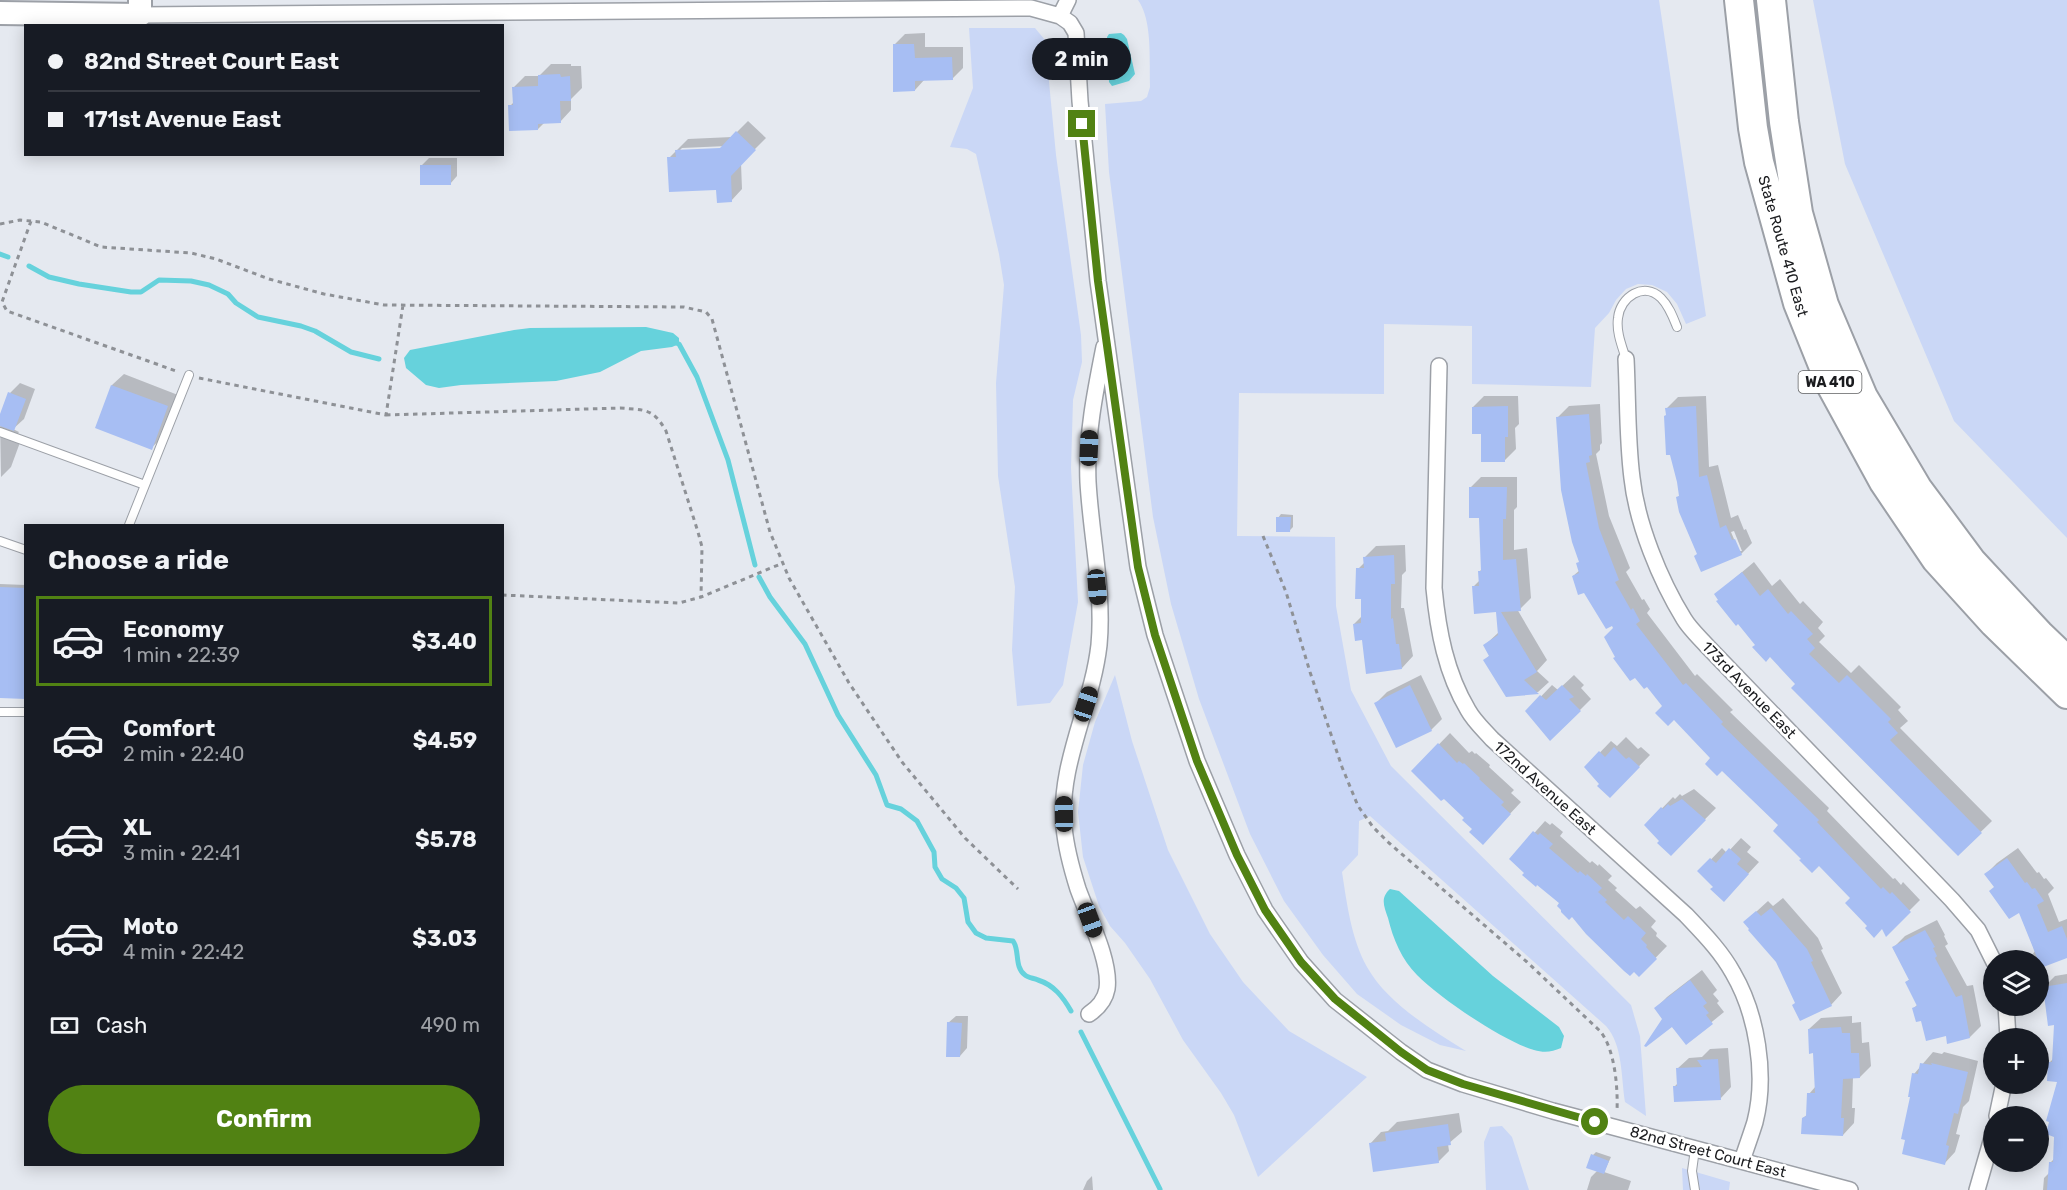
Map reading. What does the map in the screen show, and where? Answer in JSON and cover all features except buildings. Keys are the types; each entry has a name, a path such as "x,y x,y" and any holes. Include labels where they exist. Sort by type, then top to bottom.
{"highway":[{"name":"State Route 410 East","path":"1739,0 1759,162 1798,303 1831,385 1884,482 1936,559 1994,623 2067,694"},
{"name":"State Route 410 East","path":"1771,0 1784,122 1798,213 1824,305 1863,397 1917,488 1972,562 2038,634 2067,661"}],"street":[{"path":"0,13 140,7 559,6 1031,9 1060,16 1068,0"},
{"name":"82nd Street Court East","path":"1060,16 1070,23 1077,33 1080,102 1098,281 1138,567 1155,635 1197,761 1237,855 1265,910 1301,962 1335,999 1427,1070 1474,1087 1616,1128 1850,1190"},
{"path":"1089,1014 1104,999 1108,980 1070,857 1064,827 1064,800 1074,743 1093,684 1099,644 1099,607 1088,481 1090,432 1095,391 1106,336"},
{"name":"173rd Avenue East","path":"1626,359 1632,480 1642,524 1668,591 1685,621 1708,648 1953,900 1978,930 1988,950"},
{"name":"172nd Avenue East","path":"1439,366 1434,588 1437,620 1444,653 1454,682 1469,712 1492,739 1686,915 1707,936 1733,972 1748,1004 1759,1068 1755,1120 1742,1161"},
{"path":"1977,1190 1983,1169"}],"lane":[{"path":"1626,359 1619,335 1618,319 1623,302 1633,293 1646,291 1658,295 1667,306 1677,327"},
{"path":"129,524 189,375"},
{"path":"0,432 145,485"},
{"path":"0,541 24,549"},
{"path":"0,711 24,712"},
{"path":"1695,1149 1692,1171 1695,1190"}],"path":[{"path":"0,224 20,220 41,222 101,247 191,253 216,259 269,279 324,294 384,305 684,307 706,312 712,319 770,532 789,578 849,683 902,762 965,838 1018,889"},
{"path":"31,221 2,302 7,311 189,375 386,415 620,408 650,412 658,418 666,431 698,532 702,547 701,597"},
{"path":"386,415 403,305"},
{"path":"1263,536 1286,592 1310,672 1342,767 1358,806 1373,827 1389,843 1527,962 1604,1036 1611,1052 1615,1081 1616,1128"},
{"path":"504,595 679,603 701,597 783,563"}],"shaded area":[{"path":"1138,0 1659,0 1706,316 1686,324 1677,304 1667,292 1652,285 1638,284 1626,289 1595,328 1591,387 1472,384 1472,326 1384,324 1384,394 1239,393 1237,536 1335,537 1336,606 1351,690 1391,766 1631,1005 1640,1036 1646,1116 1625,1102 1616,1042 1606,1026 1370,816 1359,821 1358,855 1342,872 1350,921 1357,944 1367,967 1386,993 1411,1015 1466,1051 1440,1045 1401,1025 1357,994 1323,955 1284,901 1250,834 1199,699 1171,604 1153,517 1109,172 1105,104 1141,101 1147,97 1150,87 1148,30 1143,9"},
{"path":"1813,0 2067,0 2067,538 1954,421 1845,164"},
{"path":"969,28 1035,28 1045,40 1056,155 1081,335 1082,362 1073,400 1071,468 1078,602 1063,685 1050,703 1017,706 1012,650 1015,587 998,476 996,383 1004,285 976,154 967,149 950,147 973,88"},
{"path":"1115,675 1132,741 1168,850 1210,934 1243,982 1289,1031 1367,1077 1258,1177 1234,1115 1183,1040 1150,979 1110,926 1099,906 1083,857 1078,812 1083,765 1095,722"},
{"path":"1502,1126 1512,1137 1529,1190 1486,1190 1484,1142 1490,1127"},
{"path":"1682,1168 1730,1182 1729,1190 1683,1190"}],"water":[{"path":"1121,33 1127,39 1135,74 1129,81 1112,86 1109,82 1107,37 1109,34"},
{"path":"646,327 673,333 679,338 679,344 641,351 600,372 556,381 439,388 426,385 406,368 404,358 410,350 514,330"},
{"path":"1390,889 1399,891 1493,976 1559,1027 1564,1036 1561,1048 1548,1052 1538,1051 1506,1038 1456,1007 1417,975 1403,956 1390,926 1384,902"}],"waterway":[{"path":"0,254 8,257"},
{"path":"29,266 49,277 131,292 141,292 159,280 191,281 209,285 228,294 236,303 258,317 301,326 315,331 351,352 379,359"},
{"path":"673,342 679,344 697,377 728,460 755,565"},
{"path":"759,577 770,597 805,644 838,715 876,775 887,805 901,809 917,821 934,852 935,867 942,879 956,888 964,898 968,922 976,933 986,938 1013,941 1022,972 1053,988 1071,1011"},
{"path":"1081,1032 1160,1189"}],"route":[{"path":"1082,124 1098,281 1138,567 1155,635 1197,761 1237,855 1265,910 1301,962 1335,999 1427,1070 1463,1084 1595,1122"}]}
